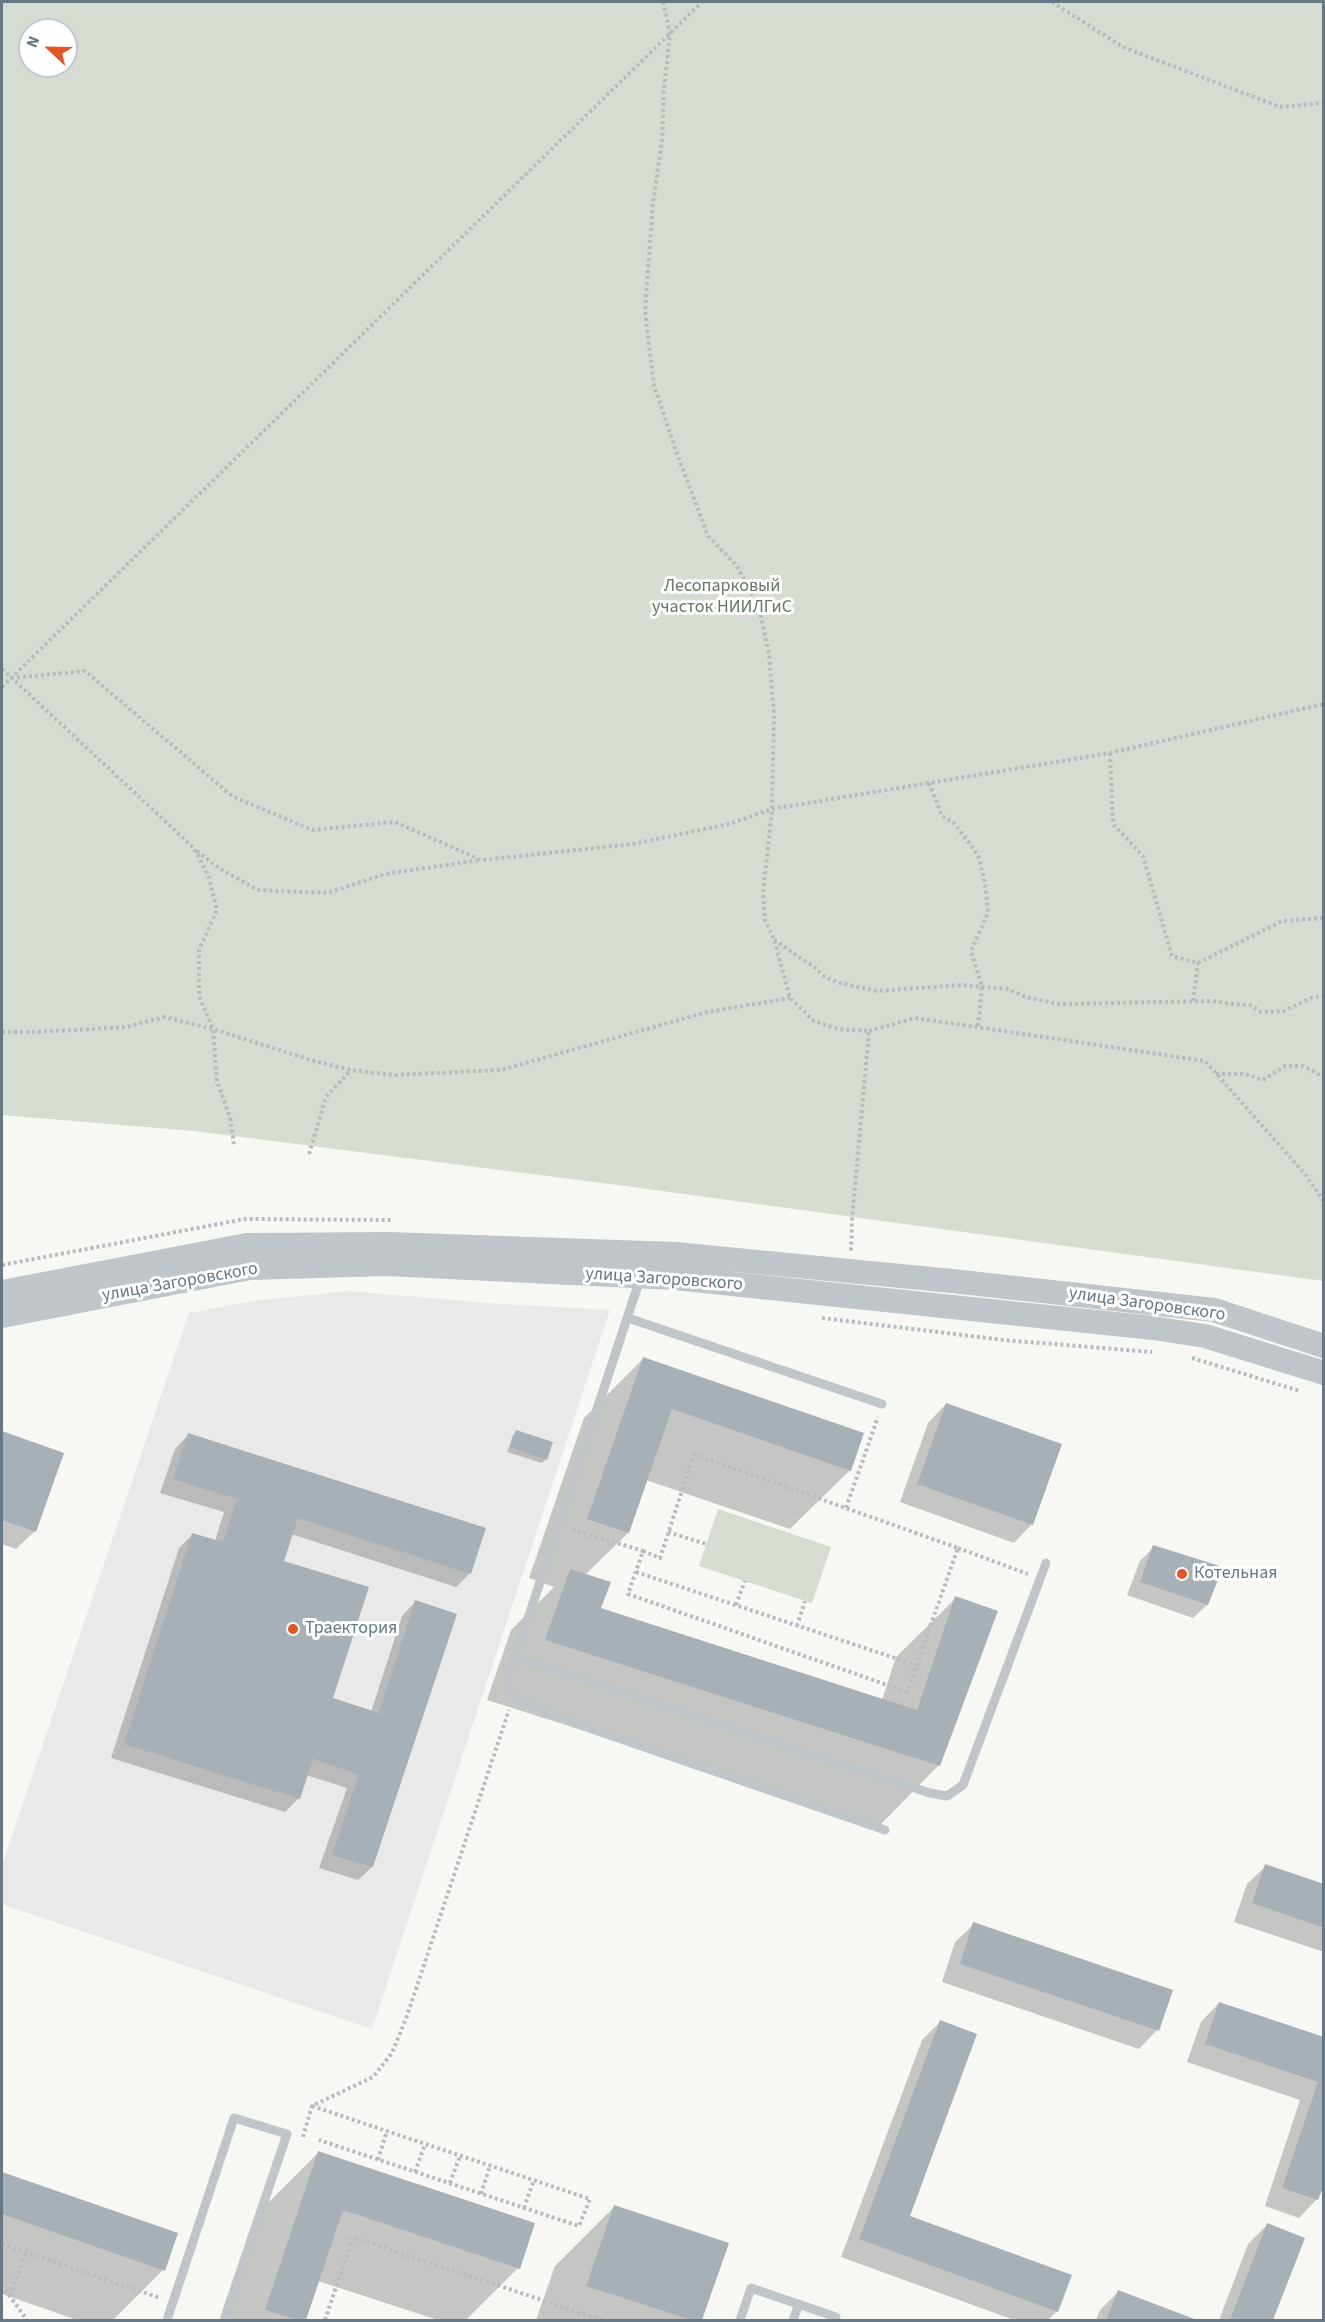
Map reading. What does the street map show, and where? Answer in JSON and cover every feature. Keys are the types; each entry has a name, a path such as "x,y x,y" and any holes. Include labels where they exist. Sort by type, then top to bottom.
{"street":[{"name":"улица Загоровского","path":"2,1292 247,1245 389,1244 675,1254 1214,1310 1323,1346"},
{"name":"улица Загоровского","path":"2,1316 250,1268 386,1264 675,1278 1153,1328 1205,1336 1323,1373"}],"lane":[{"path":"641,1276 507,1682 513,1698 592,1729 885,1830"},
{"path":"628,1318 882,1404"},
{"path":"516,1657 930,1794 947,1796 963,1785 1046,1563"},
{"path":"167,2320 234,2118 287,2134 224,2320"},
{"path":"740,2320 751,2288 836,2317 835,2320"},
{"path":"793,2320 799,2304"}],"path":[{"path":"663,2 670,34 645,311 654,385 708,536 737,566 759,608 769,654 774,714 772,808 763,893 765,920 774,939 790,998 814,1021 838,1029 869,1030 915,1018 1205,1061 1305,1174 1323,1202"},
{"path":"2,687 702,2"},
{"path":"1052,2 1124,47 1280,107 1323,103"},
{"path":"2,669 194,848 220,869 258,890 327,893 385,874 482,860 633,844 729,824 772,808 1110,753 1323,704"},
{"path":"11,678 85,671 232,796 312,830 396,822 482,860"},
{"path":"1110,753 1113,824 1143,855 1172,956 1198,963 1282,921 1323,918"},
{"path":"929,783 942,816 954,823 978,855 986,884 988,913 971,951 982,987 978,1027"},
{"path":"194,848 209,877 217,910 199,950 199,996 213,1029 217,1081 230,1117 234,1144"},
{"path":"774,939 825,977 840,983 877,991 961,985 1007,989 1026,997 1058,1004 1193,1001 1250,1005 1261,1012 1284,1011 1311,998 1323,996"},
{"path":"1193,1001 1198,963"},
{"path":"2,1032 126,1027 164,1017 213,1029 314,1061 351,1070 394,1075 501,1070 707,1012 790,998"},
{"path":"850,1271 852,1220 869,1030"},
{"path":"1216,1074 1245,1074 1263,1080 1285,1066 1303,1065 1323,1077"},
{"path":"309,1154 326,1097 351,1070"},
{"path":"817,1317 1004,1340 1159,1353"},
{"path":"1182,1355 1301,1391"},
{"path":"846,1508 882,1404"},
{"path":"560,1524 660,1558 694,1454 1040,1579"},
{"path":"668,1532 706,1544"},
{"path":"643,1551 628,1594 907,1692 958,1548"},
{"path":"636,1572 916,1665"},
{"path":"736,1605 745,1581"},
{"path":"797,1626 806,1601"},
{"path":"287,2134 302,2139 312,2106 373,2077 392,2053 407,2016 513,1698"},
{"path":"312,2106 590,2199 579,2226 319,2140"},
{"path":"378,2160 387,2131"},
{"path":"415,2172 425,2144"},
{"path":"450,2183 460,2156"},
{"path":"481,2194 490,2166"},
{"path":"524,2208 534,2180"},
{"path":"325,2320 353,2237 602,2320"},
{"path":"2,2244 172,2303"},
{"path":"10,2296 27,2252"},
{"path":"2,2285 27,2320"}],"shaded area":[{"name":"Траектория","path":"348,1291 500,1304 610,1310 372,2029 2,1904 2,1865 189,1313 254,1301"}],"green space":[{"name":"Лесопарковый участок НИИЛГиС","path":"2,2 1323,2 1323,1281 618,1185 194,1131 2,1115"},
{"path":"718,1509 831,1547 812,1603 699,1566"}],"building":[{"path":"643,1357 864,1433 851,1471 672,1409 629,1533 587,1519"},
{"path":"946,1403 1062,1444 1033,1525 917,1484"},
{"path":"516,1430 553,1442 547,1460 510,1447"},
{"path":"2,1431 64,1453 36,1532 2,1520"},
{"path":"188,1433 486,1528 471,1574 298,1518 284,1561 369,1587 333,1698 379,1713 415,1600 457,1614 373,1867 332,1855 359,1774 313,1759 300,1799 124,1744 192,1533 223,1542 237,1499 173,1479"},
{"name":"Котельная","path":"1153,1545 1223,1567 1208,1605 1140,1582"},
{"path":"570,1569 611,1582 601,1608 917,1710 955,1596 998,1611 940,1766 545,1640"},
{"path":"1265,1864 1324,1884 1324,1928 1252,1903"},
{"path":"973,1922 1173,1990 1159,2031 960,1964"},
{"path":"1219,2002 1324,2037 1324,2185 1318,2200 1282,2188 1318,2082 1205,2044"},
{"path":"940,2020 977,2034 910,2216 1072,2275 1058,2312 859,2239"},
{"path":"318,2151 535,2223 520,2269 343,2210 306,2320 297,2320 265,2310"},
{"path":"2,2172 178,2233 165,2271 2,2214"},
{"path":"614,2205 729,2243 702,2320 691,2320 586,2286"},
{"path":"1267,2223 1305,2238 1273,2320 1230,2320"},
{"path":"1118,2290 1197,2320 1106,2320"}],"place":[{"name":"Котельная","path":"1182,1574"},
{"name":"Траектория","path":"293,1629"}]}
